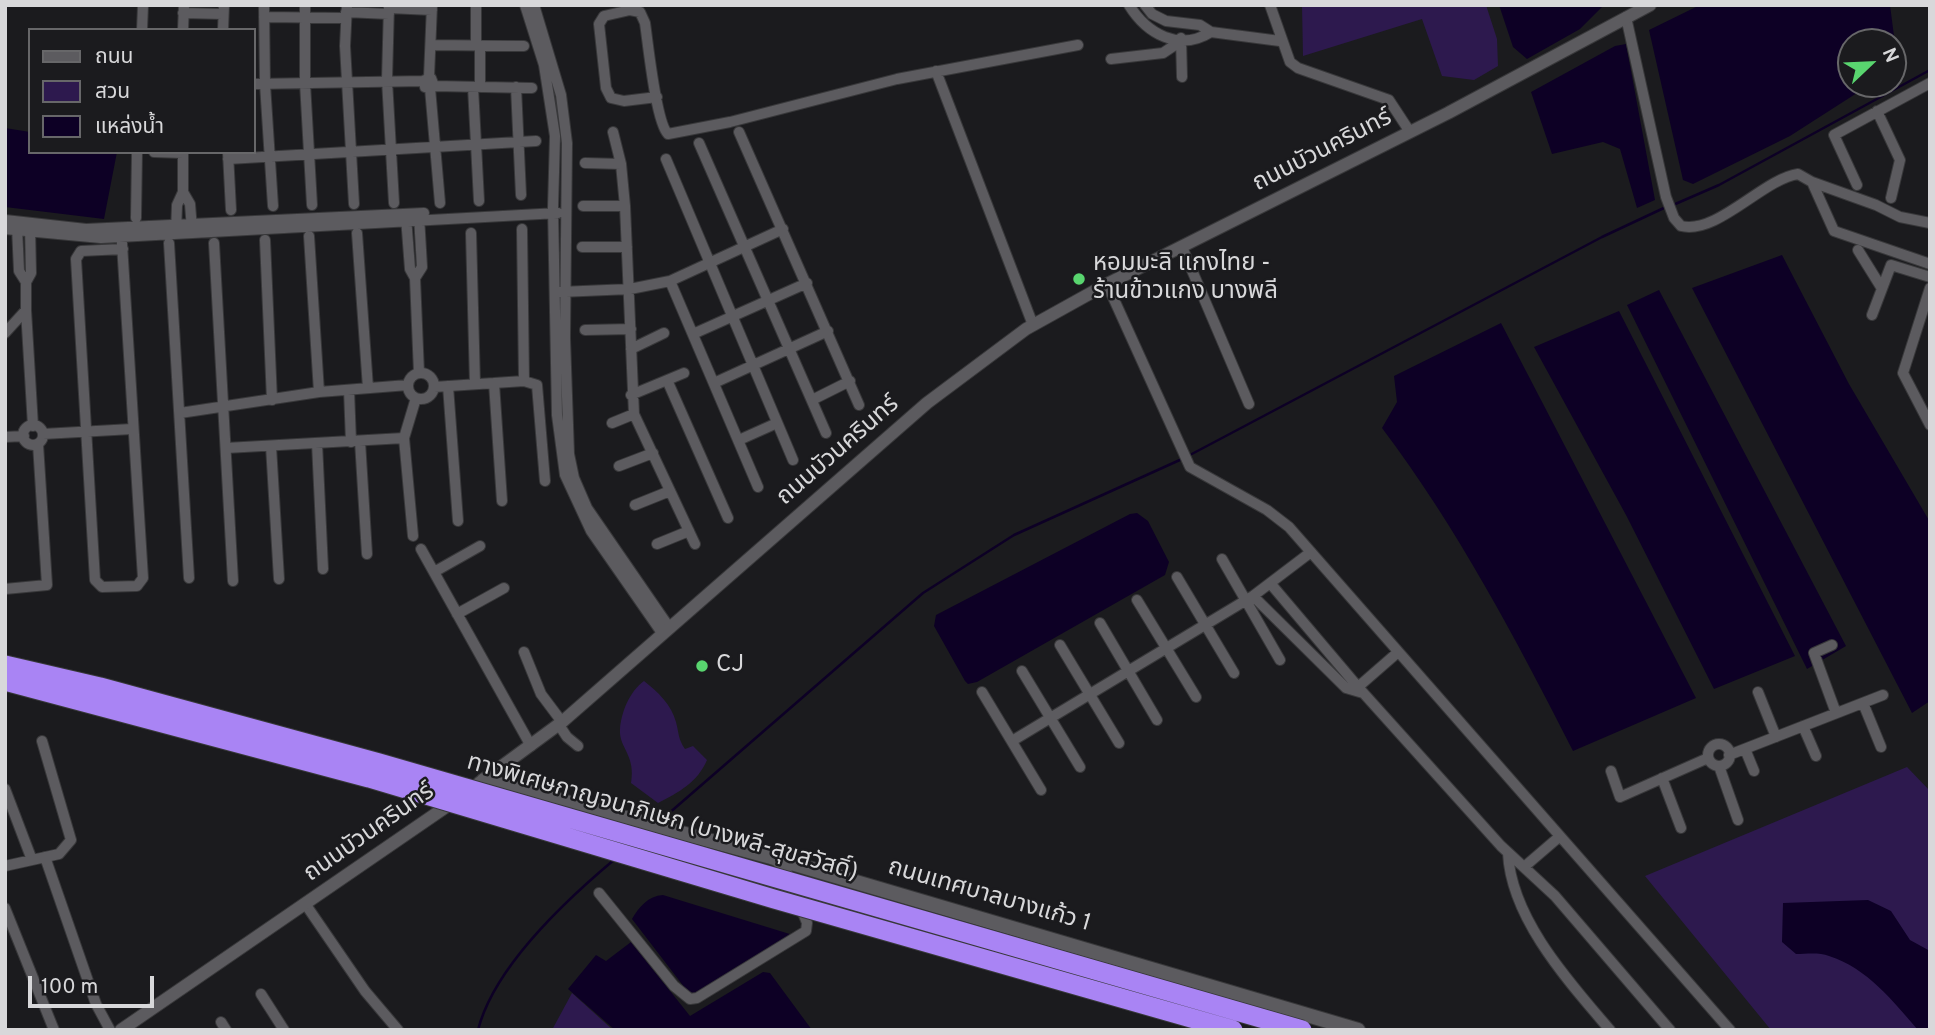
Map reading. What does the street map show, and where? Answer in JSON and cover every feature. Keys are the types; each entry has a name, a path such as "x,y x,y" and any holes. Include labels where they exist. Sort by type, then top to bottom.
{"highway":[{"name":"ทางพิเศษกาญจนาภิเษก (บางพลี-สุขสวัสดิ์)","path":"5,665 100,687 379,763 1302,1030"},
{"name":"ทางพิเศษกาญจนาภิเษก (บางพลี-สุขสวัสดิ์)","path":"5,681 382,782 774,899 1233,1030"}],"main road":[{"name":"ถนนเทศบาลบางแก้ว 1","path":"484,779 771,857 1358,1030"}],"street":[{"path":"142,28 143,5"},
{"path":"476,5 476,146 480,201"},
{"path":"525,5 556,96 553,211 560,292"},
{"path":"534,5 566,144 567,210 560,292 557,415 565,475 591,531 666,630"},
{"path":"1129,5 1144,25 1161,37 1181,41 1200,38 1211,32"},
{"path":"1145,5 1152,15 1180,24 1200,25 1211,32 1280,41"},
{"path":"1270,5 1280,41 1290,62 1298,68 1389,100 1409,132"},
{"name":"ถนนบัวนครินทร์","path":"121,1030 306,905 560,724 927,403 970,368 1033,325 1107,284 1409,132 1650,5"},
{"path":"273,206 270,157 260,84 264,11 305,10 346,12 432,8 429,83 440,203"},
{"path":"183,28 184,9 223,10 223,28"},
{"path":"389,9 387,80 394,203"},
{"path":"305,10 305,83 312,205"},
{"path":"657,97 625,102 611,98 606,88 598,24 604,16 630,10 640,12 645,23 657,97 662,129 668,134 868,85 1077,46"},
{"path":"346,12 354,204"},
{"path":"1626,17 1666,197 1670,210 1681,226 1693,227 1794,174 1914,222 1930,223"},
{"path":"1180,24 1182,77"},
{"path":"1111,59 1163,53 1181,41"},
{"path":"431,45 524,47"},
{"path":"936,71 1033,325"},
{"path":"260,84 387,80 532,88"},
{"path":"516,87 521,195"},
{"path":"1857,185 1834,135 1877,111 1928,88"},
{"path":"1877,111 1900,160 1891,198"},
{"path":"613,132 621,164 625,206 631,395 634,414 695,544"},
{"path":"740,132 859,405"},
{"path":"231,210 228,155 270,157 536,141"},
{"path":"699,143 826,433"},
{"path":"136,218 137,154"},
{"path":"183,154 183,192 177,205 173,234 189,578"},
{"path":"666,159 708,264 793,460"},
{"path":"585,163 621,164"},
{"path":"1812,183 1834,231 1930,264"},
{"path":"183,192 190,204 191,228"},
{"path":"583,206 625,206"},
{"path":"5,229 86,229 173,234 191,228 262,230 406,217 567,210"},
{"path":"406,217 410,270 415,278 419,373"},
{"path":"415,278 422,267 419,217"},
{"path":"5,220 17,227"},
{"path":"17,227 19,271 26,282"},
{"path":"5,589 47,585 41,439 33,426 26,310 26,282 31,273 30,229"},
{"path":"522,229 524,381"},
{"path":"560,292 629,289 670,281 783,229"},
{"path":"262,230 272,400"},
{"path":"122,232 143,578 137,586 102,587 95,580 77,253 122,249"},
{"path":"357,233 368,388"},
{"path":"471,233 475,384"},
{"path":"309,236 319,392"},
{"path":"214,243 233,581"},
{"path":"582,247 627,247"},
{"path":"1182,247 1249,404"},
{"path":"1858,250 1881,287"},
{"path":"1872,315 1891,265 1930,277"},
{"path":"670,281 758,487"},
{"path":"693,334 807,283"},
{"path":"1107,284 1181,452 1196,472 1280,518 1730,1030"},
{"path":"1930,288 1903,373 1930,425"},
{"path":"5,333 26,310"},
{"path":"585,330 631,329"},
{"path":"714,383 828,331"},
{"path":"631,349 664,333"},
{"path":"419,373 430,376 434,387 430,396 416,398 410,393 408,385 411,378 419,373"},
{"path":"631,395 684,373"},
{"path":"667,380 728,518"},
{"path":"812,400 850,381"},
{"path":"434,387 532,382 540,391 545,481"},
{"path":"494,383 502,501"},
{"path":"180,413 223,409 319,392 408,385"},
{"path":"448,386 458,521"},
{"path":"349,390 367,554"},
{"path":"413,536 404,438 416,398"},
{"path":"612,423 634,414"},
{"path":"739,440 778,423"},
{"path":"24,436 26,430 33,426"},
{"path":"24,436 30,444 41,439 86,432 132,429"},
{"path":"5,438 24,436"},
{"path":"226,448 404,438"},
{"path":"317,443 323,569"},
{"path":"271,446 279,579"},
{"path":"619,466 653,453"},
{"path":"635,505 670,491"},
{"path":"657,544 689,531"},
{"path":"434,572 480,546"},
{"path":"421,549 531,746"},
{"path":"1012,741 1249,598 1311,552"},
{"path":"1223,559 1249,598 1280,660"},
{"path":"1177,577 1234,673"},
{"path":"1270,583 1361,690 1508,853 1555,896 1670,1030"},
{"path":"457,614 504,588"},
{"path":"1249,598 1346,688 1361,690"},
{"path":"1138,600 1196,697"},
{"path":"1100,623 1157,720"},
{"path":"1060,645 1119,743"},
{"path":"1832,645 1814,653 1836,713"},
{"path":"524,652 541,694 567,737 578,746"},
{"path":"1361,690 1397,653"},
{"path":"1022,671 1080,767"},
{"path":"982,692 1041,790"},
{"path":"1758,692 1776,737"},
{"path":"1719,766 1725,764 1729,755 1883,695"},
{"path":"1863,703 1881,747"},
{"path":"1803,726 1816,757"},
{"path":"5,866 64,850 71,833 41,741"},
{"path":"1708,758 1709,751 1717,744 1724,746 1729,755"},
{"path":"1745,749 1754,771"},
{"path":"1708,758 1719,766 1738,820"},
{"path":"1611,771 1620,797 1708,758"},
{"path":"1662,778 1681,828"},
{"path":"5,789 32,860"},
{"path":"1524,867 1559,836"},
{"path":"1508,853 1521,898 1552,962 1610,1030"},
{"path":"45,857 96,1004 110,1030"},
{"path":"599,893 674,986 690,999 697,998 806,931 807,923 786,870 771,857"},
{"path":"306,905 365,991 398,1030"},
{"path":"5,908 54,1030"},
{"path":"261,994 284,1030"}],"green space":[{"path":"1302,5 1486,5 1497,39 1498,66 1474,80 1442,76 1422,19 1303,56"},
{"path":"644,681 659,694 671,710 685,749 693,746 707,760 693,781 658,803 631,783 631,765 620,736 627,702 634,690"},
{"path":"1907,767 1930,791 1930,1030 1771,1030 1645,876"},
{"path":"572,993 613,1030 552,1030"}],"water":[{"path":"1499,5 1603,6 1580,29 1527,59 1513,47"},
{"path":"1700,5 1890,5 1893,28 1837,28 1837,98 1849,98 1790,136 1693,184 1683,180 1649,30"},
{"path":"1626,44 1655,200 1637,208 1620,149 1603,142 1552,154 1531,92 1615,46"},
{"path":"5,128 28,132 28,154 117,154 104,219 5,207"},
{"path":"1782,255 1849,384 1930,522 1930,701 1912,713 1692,288"},
{"path":"1659,290 1846,646 1807,669 1627,305"},
{"path":"1619,311 1795,656 1714,689 1626,515 1534,347"},
{"path":"1501,323 1696,698 1573,751 1508,626 1461,545 1382,428 1397,402 1394,376"},
{"path":"1137,513 1148,521 1169,562 1165,575 977,682 968,684 965,681 934,626 936,615 1130,514"},
{"path":"663,895 793,935 698,994 688,992 632,919 644,903"},
{"path":"1868,900 1891,911 1910,940 1930,951 1930,1030 1918,1030 1878,987 1843,961 1825,955 1796,954 1782,942 1783,903"},
{"path":"631,942 690,1016 763,972 770,973 812,1030 615,1030 568,989 596,955 606,961"}],"waterway":[{"path":"1673,205 1719,185 1930,70"},
{"path":"1188,456 1602,237 1666,207"},
{"path":"660,821 923,593 1014,535 1182,459"},
{"path":"478,1030 486,1006 515,959 554,915 615,859"}],"place":[{"name":"หอมมะลิ เเกงไทย - ร้านข้าวแกง บางพลี","path":"1079,279"},
{"name":"CJ","path":"702,666"}]}
